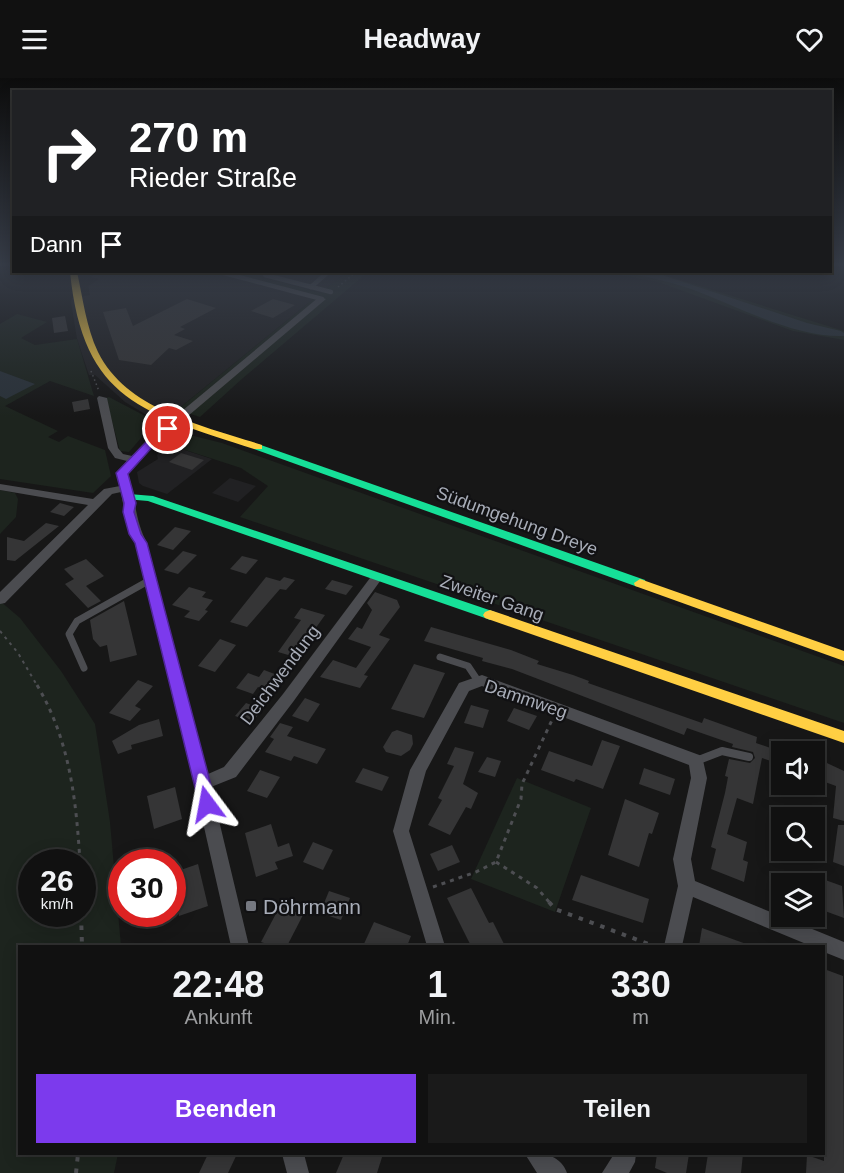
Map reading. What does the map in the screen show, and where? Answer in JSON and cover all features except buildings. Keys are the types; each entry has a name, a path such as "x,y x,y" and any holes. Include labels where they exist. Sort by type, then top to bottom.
{"main road":[{"name":"Südumgehung Dreye","path":"83,315 92,352 103,373 133,400 179,420 844,656"},
{"name":"Zweiter Gang","path":"128,492 844,737"}],"street":[{"path":"240,945 202,783 141,543 135,534 129,512 128,492 122,473 151,442 303,315"},
{"path":"102,398 113,448 119,456 135,460"},
{"path":"0,487 96,503"},
{"path":"0,600 108,491 128,492"},
{"name":"Deichwendung","path":"202,783 230,772 377,578"},
{"name":"Dammweg","path":"436,945 401,831 418,770 464,687 482,680 696,761"},
{"path":"673,945 687,886 682,859 699,778 696,761"},
{"path":"687,886 844,951"},
{"path":"293,1155 298,1173"},
{"path":"537,1155 542,1164 556,1173"},
{"path":"613,1173 624,1162 625,1155"}],"lane":[{"path":"84,668 69,634 77,621 150,580"},
{"path":"440,657 468,666 478,681"},
{"path":"696,761 720,750 728,750 749,757"}],"path":[{"path":"0,631 12,642 51,705 60,728 72,764 79,849"},
{"path":"420,892 476,872 496,862 521,799 522,784 557,709"},
{"path":"496,862 537,888 555,909 651,945"},
{"path":"81,927 82,945"},
{"path":"76,1173 78,1155"}],"shaded area":[{"path":"15,315 47,322 21,338 35,345 77,339 94,396 50,381 5,406 58,431 48,437 59,442 68,436 105,450 111,476 93,493 0,479 0,324"},
{"path":"73,315 294,315 182,406 172,408 155,420 125,402 95,375 89,375 77,339"},
{"path":"294,315 317,315 200,417 172,408 182,406"},
{"path":"749,315 793,315 844,331 844,340 793,331"},
{"path":"754,315 783,315 841,331 844,336 806,332"},
{"path":"0,371 35,384 6,399 0,396"},
{"path":"109,397 149,418 147,431 129,452 120,451 106,398"},
{"path":"186,434 222,443 844,666 844,723 240,517 268,486 241,468 167,444 174,438"},
{"path":"167,444 212,459 167,494 143,486 139,483 137,472 158,459 157,455"},
{"path":"230,478 256,486 238,502 212,493"},
{"path":"0,490 15,493 18,499 16,517 0,534"},
{"path":"0,601 20,618 61,671 95,724 112,849 108,849 108,927 119,927 121,945 18,945 18,1155 118,1155 114,1173 0,1173"},
{"path":"517,778 591,808 555,912 471,879"}],"traffic: fast":[{"path":"258,447 640,583"},
{"path":"129,497 149,498 490,615"}],"traffic: slow":[{"path":"82,315 94,353 106,373 123,390 165,415 258,447"},
{"path":"640,583 844,656"},
{"path":"490,615 844,737"}],"place":[{"name":"Döhrmann","path":"251,906"}],"route":[{"path":"168,429 151,442 122,473 129,497 129,512 135,534 141,543 207,804"}]}
